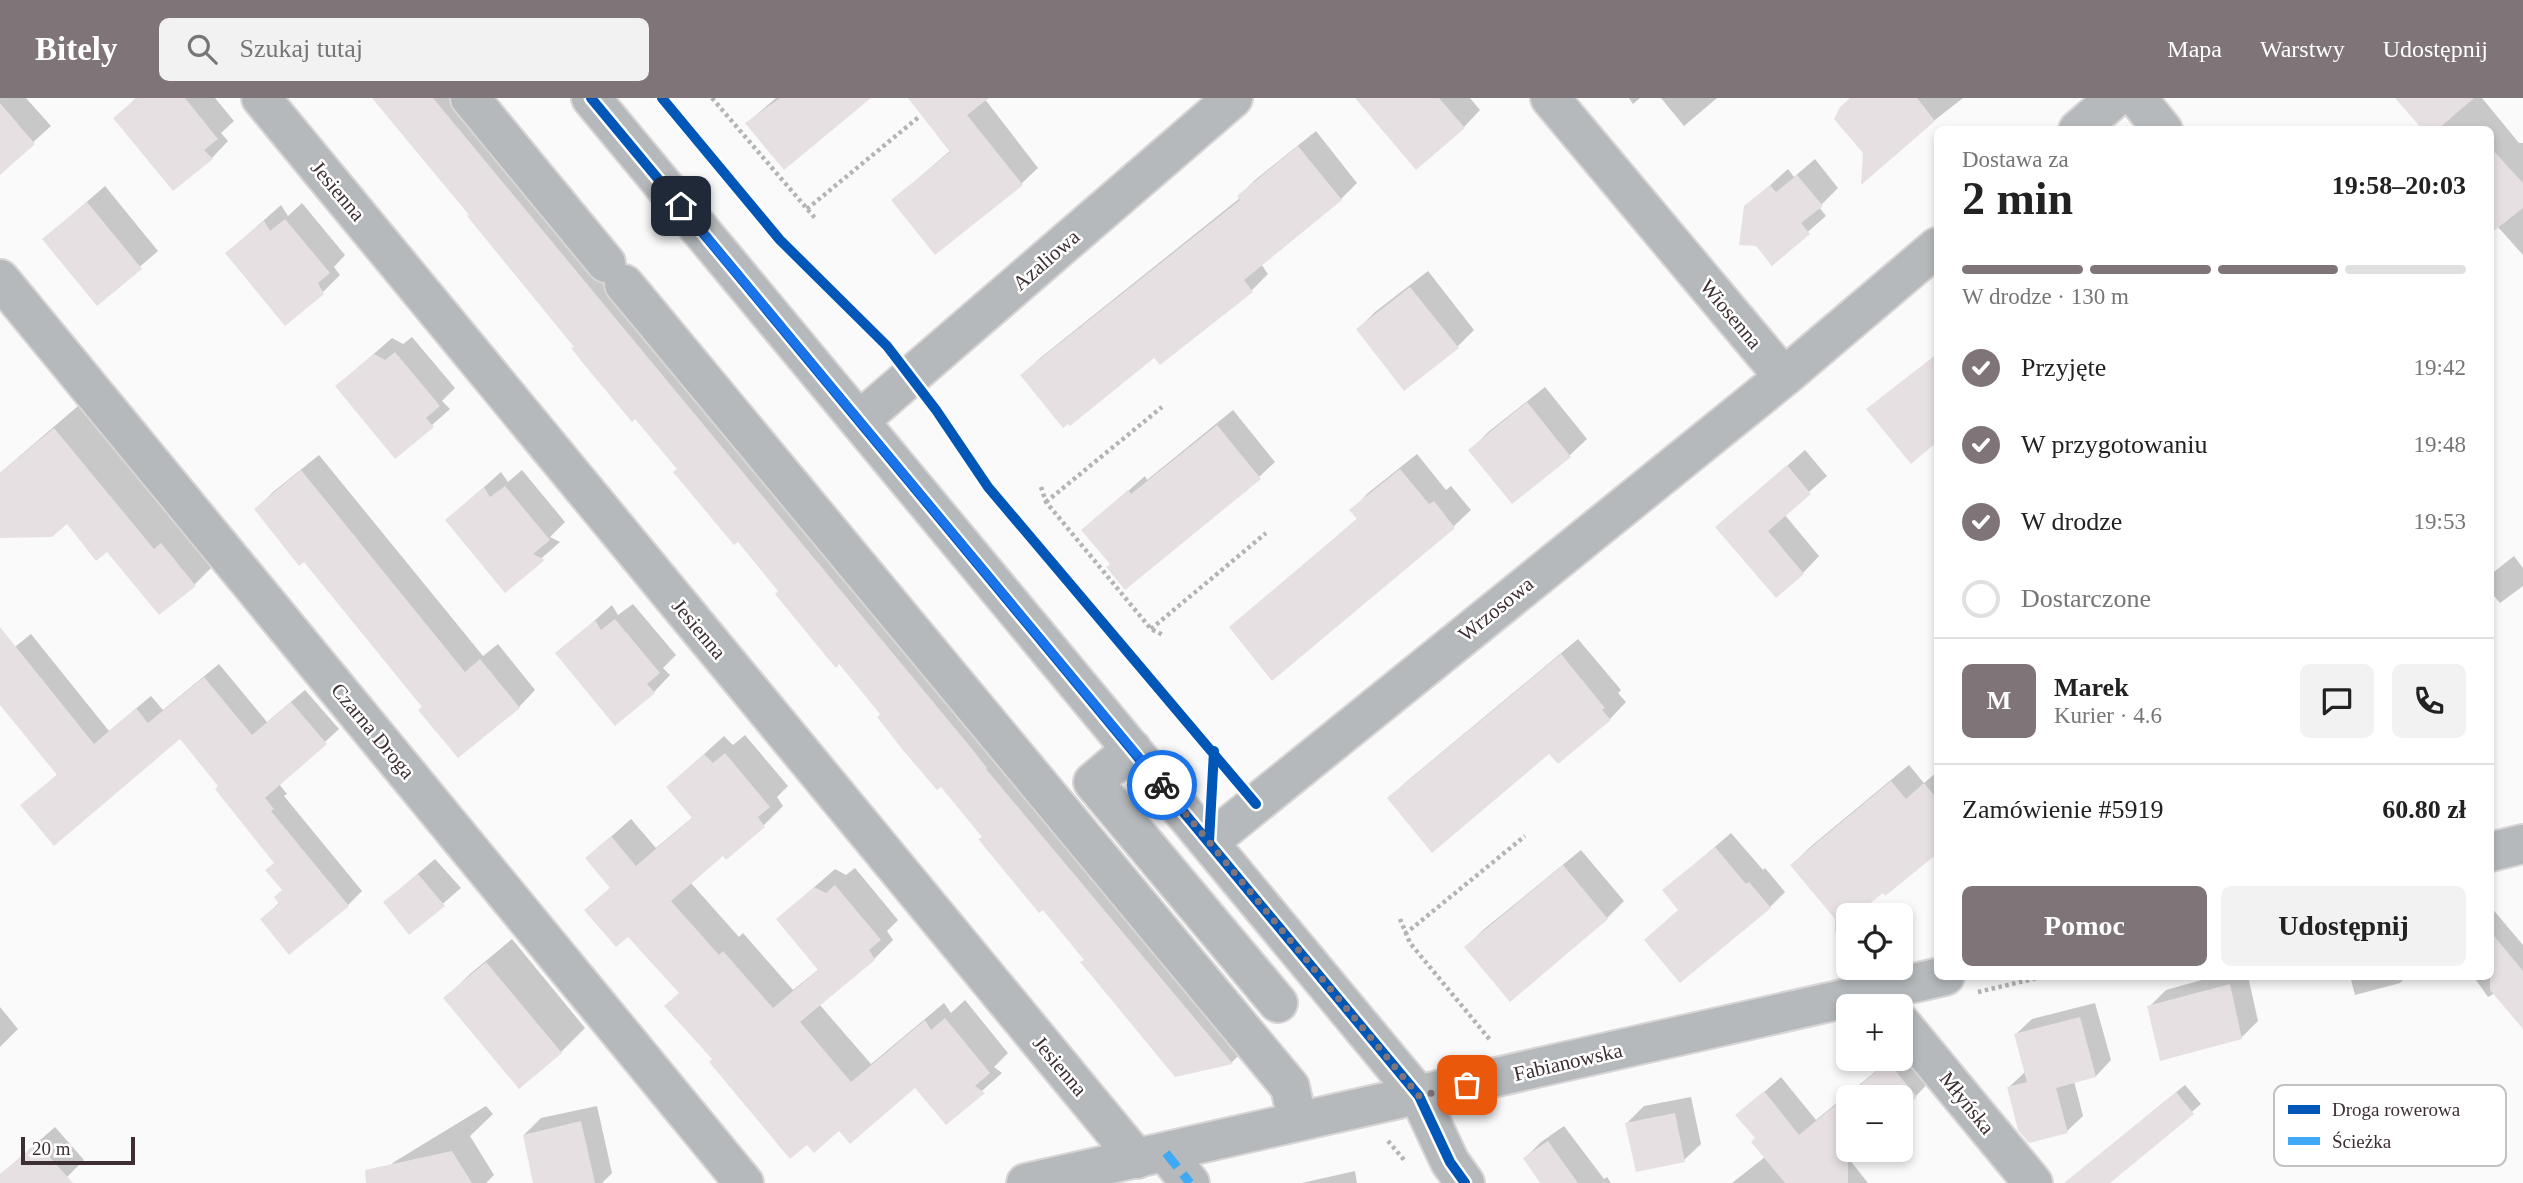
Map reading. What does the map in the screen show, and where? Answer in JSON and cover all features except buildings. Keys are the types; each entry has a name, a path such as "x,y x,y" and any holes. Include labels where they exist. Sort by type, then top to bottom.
{"street":[{"name":"Jesienna","path":"261,98 1152,1156 1189,1183"},
{"path":"470,98 1290,1087 1293,1101"},
{"path":"592,98 1419,1096 1450,1162 1465,1183"},
{"name":"Azaliowa","path":"859,421 1233,98"},
{"name":"Wiosenna","path":"1550,98 1784,377"},
{"path":"2083,126 2115,98"},
{"path":"2137,98 2160,126"},
{"path":"1784,377 1934,250"},
{"name":"Czarna Droga","path":"0,279 744,1183"},
{"name":"Wrzosowa","path":"1209,842 1784,377"},
{"path":"1060,809 1132,749"},
{"path":"1093,782 1278,1003"},
{"path":"2494,851 2523,844"},
{"name":"Fabianowska","path":"1913,994 1938,980"},
{"name":"Fabianowska","path":"1026,1183 1419,1096 1836,1017"},
{"name":"Młyńska","path":"1913,1031 2033,1183"}],"path":[{"path":"712,98 816,218"},
{"path":"807,209 920,116"},
{"path":"1046,502 1162,407"},
{"path":"1041,488 1046,502 1151,629 1163,635"},
{"path":"1151,629 1266,533"},
{"path":"1405,934 1525,836"},
{"path":"1401,919 1410,943 1494,1045"}],"marked path":[{"path":"1166,1153 1190,1183"}],"cycle path":[{"path":"591,98 1419,1096 1450,1162 1465,1183"},
{"path":"662,98 780,240 887,346 936,410 988,487 1256,804"},
{"path":"1209,842 1214,751"}],"way so far":[{"path":"1162,785 1419,1096 1467,1085"}],"route":[{"path":"681,206 1162,785"}]}
